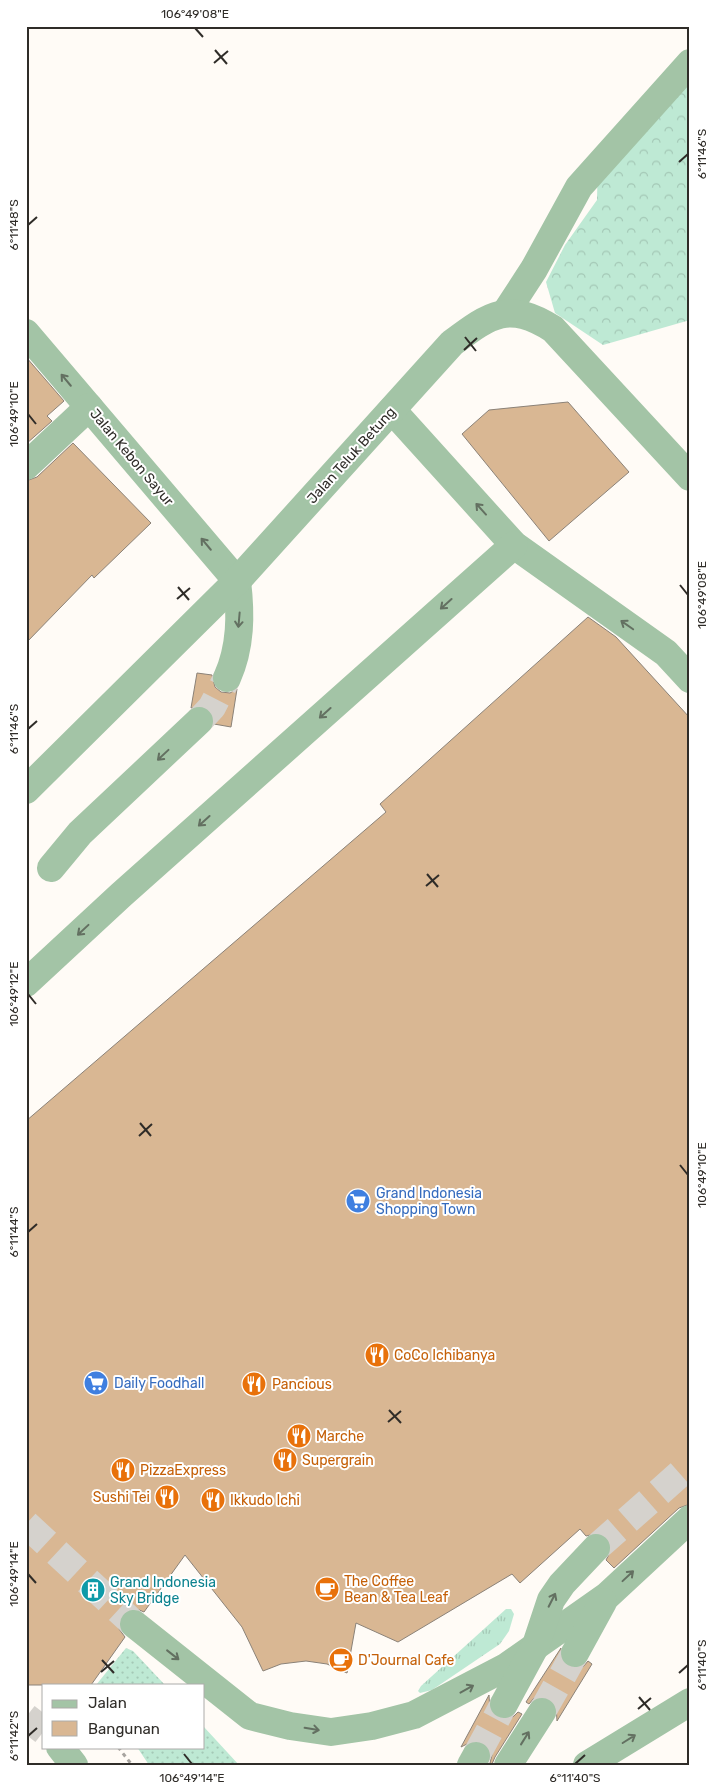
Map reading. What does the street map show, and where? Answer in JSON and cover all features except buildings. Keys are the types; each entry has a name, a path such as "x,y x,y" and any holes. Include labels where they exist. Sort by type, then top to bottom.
{"street":[{"path":"690,63 579,187 534,269 506,312 536,318 553,329 690,477"},
{"name":"Jalan Teluk Betung","path":"26,790 237,581 452,343 480,322 506,312"},
{"name":"Jalan Kebon Sayur","path":"26,333 237,581"},
{"path":"26,466 89,407"},
{"path":"392,410 514,546 666,653 690,679"},
{"path":"26,983 38,960 121,895 514,546"},
{"path":"227,678 236,660 240,613 237,581"},
{"path":"51,868 80,833 199,722"},
{"path":"134,1624 250,1716 290,1726 330,1732 372,1726 414,1715 506,1666 607,1596 690,1519"},
{"path":"504,1704 536,1645 551,1600 566,1578 596,1548"},
{"path":"575,1653 607,1596"},
{"path":"587,1765 690,1702"},
{"path":"508,1765 542,1712"},
{"path":"61,1748 74,1765"}],"path":[{"path":"119,1748 132,1765"}],"green space":[{"path":"690,49 690,320 603,345 555,313 546,282 565,245 597,200 598,156"},
{"path":"506,1609 511,1609 514,1614 509,1631 500,1644 432,1690 420,1693 418,1691 421,1686"},
{"path":"126,1648 133,1651 164,1684 97,1684"},
{"path":"205,1728 239,1765 149,1765 138,1748 205,1748"}],"tunnel":[{"path":"199,721 212,707 227,678"},
{"path":"596,1548 690,1465"},
{"path":"26,1524 134,1624"},
{"path":"542,1712 575,1653"},
{"path":"476,1756 504,1704"},
{"path":"26,1717 42,1729"}],"place":[{"name":"Grand Indonesia Shopping Town","path":"358,1201"},
{"name":"CoCo Ichibanya","path":"377,1355"},
{"name":"Daily Foodhall","path":"96,1383"},
{"name":"Pancious","path":"254,1384"},
{"name":"Marche","path":"299,1436"},
{"name":"Supergrain","path":"285,1460"},
{"name":"PizzaExpress","path":"123,1470"},
{"name":"Sushi Tei","path":"167,1497"},
{"name":"Ikkudo Ichi","path":"213,1500"},
{"name":"The Coffee Bean & Tea Leaf","path":"327,1589"},
{"name":"Grand Indonesia Sky Bridge","path":"93,1590"},
{"name":"D'Journal Cafe","path":"341,1660"}]}
